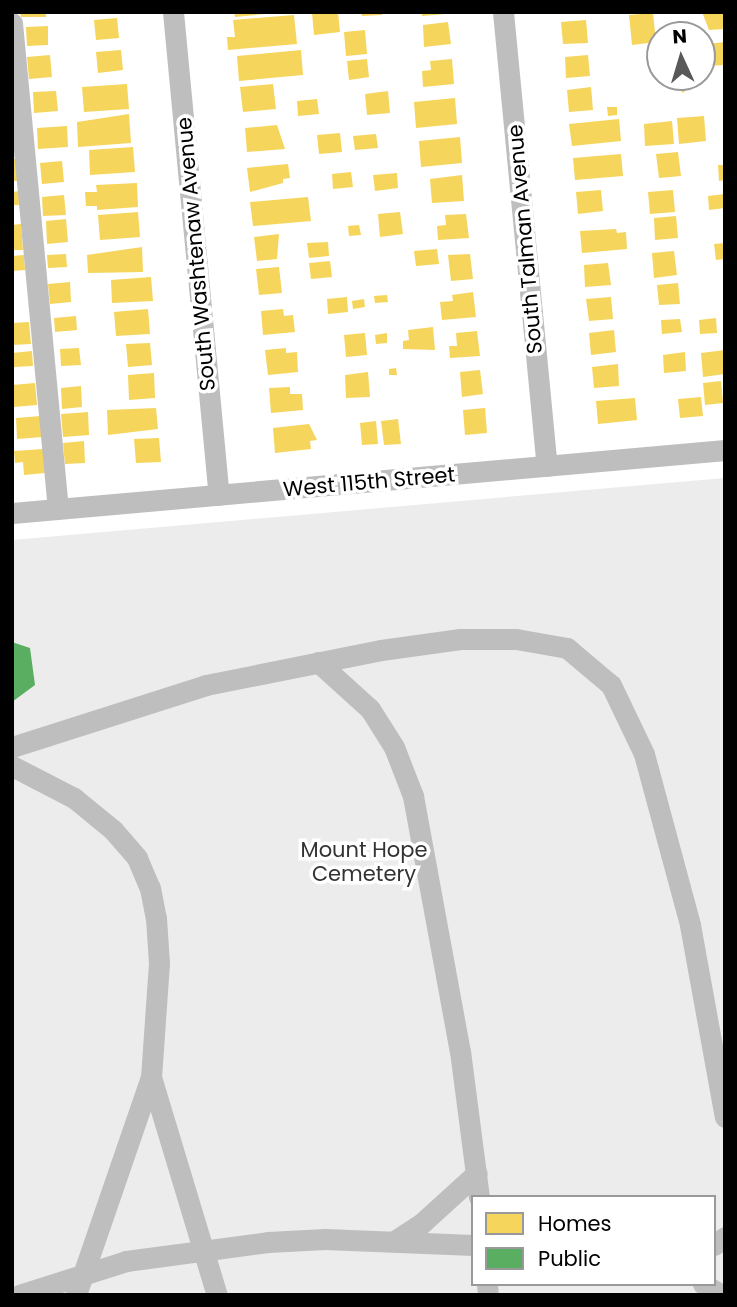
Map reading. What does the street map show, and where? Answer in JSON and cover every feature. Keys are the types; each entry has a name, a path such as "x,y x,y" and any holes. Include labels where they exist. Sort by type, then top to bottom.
{"street":[{"name":"South Washtenaw Avenue","path":"173,12 219,495"},
{"name":"South Talman Avenue","path":"503,12 547,466"},
{"path":"12,23 58,509"},
{"name":"West 115th Street","path":"12,513 725,450"},
{"path":"12,747 206,685 318,662 460,639 516,639 567,648 611,685 644,754 690,925 725,1117"},
{"path":"318,662 370,709 394,747 413,796 429,867 479,1195"},
{"path":"12,766 74,798 113,830 137,858 150,888 159,963 151,1077 76,1295"},
{"path":"151,1077 217,1295"},
{"path":"396,1240 422,1223 477,1173"},
{"path":"19,1295 84,1272 202,1250 326,1238 471,1245"},
{"path":"706,1286 722,1295"}],"green space":[{"name":"Mount Hope Cemetery","path":"725,478 725,1295 12,1295 12,540"}],"building: Homes":[{"path":"20,12 46,12 46,17 21,17"},
{"path":"234,12 265,12 265,14 235,17"},
{"path":"338,12 340,32 314,35 312,13"},
{"path":"361,12 382,12 382,15 362,16"},
{"path":"422,12 445,12 445,14 422,16"},
{"path":"702,12 725,12 725,29 716,30 716,21 706,21"},
{"path":"653,13 654,21 646,21 646,43 632,45 629,15"},
{"path":"294,15 297,44 228,50 227,37 235,37 233,20"},
{"path":"117,18 119,38 96,40 94,20"},
{"path":"586,20 588,43 563,44 561,22"},
{"path":"448,22 451,44 424,47 423,25"},
{"path":"48,26 48,45 27,46 26,27"},
{"path":"365,30 367,54 346,56 344,32"},
{"path":"725,42 725,65 716,66 716,43"},
{"path":"121,50 123,70 98,73 96,52"},
{"path":"301,50 303,75 239,81 237,56"},
{"path":"50,55 52,77 29,79 27,57"},
{"path":"588,55 590,76 566,78 565,57"},
{"path":"367,59 369,77 349,80 347,61"},
{"path":"452,59 454,84 423,87 422,71 431,70 430,61"},
{"path":"127,84 129,109 84,112 82,87"},
{"path":"273,84 276,109 243,112 240,87"},
{"path":"591,87 593,110 569,112 567,90"},
{"path":"56,91 58,111 34,113 33,92"},
{"path":"388,91 390,113 367,115 365,94"},
{"path":"455,98 457,124 416,128 414,102"},
{"path":"317,99 319,114 298,116 297,101"},
{"path":"607,107 617,107 617,115 608,116"},
{"path":"129,114 131,143 78,147 77,122"},
{"path":"704,116 706,141 679,144 677,118"},
{"path":"619,119 621,141 572,146 569,124"},
{"path":"672,121 674,144 645,146 644,124"},
{"path":"277,125 285,149 247,152 245,128"},
{"path":"67,126 68,147 38,149 37,128"},
{"path":"340,133 342,152 319,154 317,135"},
{"path":"376,134 378,148 355,150 353,136"},
{"path":"460,137 462,163 421,167 419,141"},
{"path":"133,147 135,172 90,175 89,150"},
{"path":"678,152 681,176 659,178 656,154"},
{"path":"621,154 623,176 575,180 573,158"},
{"path":"12,159 16,159 18,181 12,181"},
{"path":"62,161 64,182 42,184 40,163"},
{"path":"288,164 290,178 283,179 283,183 250,192 247,168"},
{"path":"718,165 725,165 725,180 719,181"},
{"path":"351,172 353,187 333,189 332,174"},
{"path":"397,173 398,188 375,191 373,175"},
{"path":"462,175 464,201 432,203 430,179"},
{"path":"137,183 138,207 97,210 97,206 86,206 85,192 97,192 96,185"},
{"path":"601,190 603,211 578,214 576,192"},
{"path":"673,190 675,212 650,214 648,192"},
{"path":"19,191 20,205 12,205 12,192"},
{"path":"725,194 725,208 709,210 708,196"},
{"path":"64,195 66,215 43,216 42,197"},
{"path":"308,197 311,221 253,226 250,202"},
{"path":"138,212 140,237 100,240 98,215"},
{"path":"400,212 403,234 380,237 378,214"},
{"path":"466,214 469,238 438,240 437,226 446,225 445,215"},
{"path":"676,216 678,238 655,240 654,218"},
{"path":"66,219 68,242 47,244 46,221"},
{"path":"21,224 23,250 12,250 12,225"},
{"path":"359,225 361,235 349,236 348,226"},
{"path":"616,229 617,233 626,232 627,249 582,253 580,231"},
{"path":"279,234 277,259 257,261 254,237"},
{"path":"328,242 329,256 309,258 307,243"},
{"path":"725,243 725,259 716,260 714,244"},
{"path":"142,247 143,272 88,273 87,255"},
{"path":"437,249 439,264 416,266 414,251"},
{"path":"674,251 677,275 654,278 652,253"},
{"path":"66,254 67,267 48,268 47,255"},
{"path":"470,254 473,279 451,281 448,255"},
{"path":"24,255 25,270 12,271 12,256"},
{"path":"330,261 332,277 311,279 309,263"},
{"path":"608,263 611,285 585,287 584,265"},
{"path":"279,267 282,293 259,295 256,269"},
{"path":"151,277 153,301 112,303 111,280"},
{"path":"70,282 71,302 50,304 48,284"},
{"path":"678,283 680,304 659,305 657,285"},
{"path":"473,292 476,317 442,320 440,302 453,301 452,295"},
{"path":"387,295 388,302 375,303 374,296"},
{"path":"347,297 348,312 328,314 327,299"},
{"path":"611,297 613,319 589,321 586,299"},
{"path":"364,299 365,307 353,309 352,301"},
{"path":"148,309 150,334 116,336 114,312"},
{"path":"283,309 284,316 293,315 295,332 263,335 261,311"},
{"path":"76,316 77,330 55,332 54,318"},
{"path":"716,318 717,333 700,334 699,320"},
{"path":"680,319 682,332 662,334 661,320"},
{"path":"29,322 31,344 12,345 12,323"},
{"path":"433,327 435,350 403,349 403,341 409,340 408,330"},
{"path":"614,330 616,352 591,355 589,333"},
{"path":"477,331 480,356 450,358 449,346 457,346 456,333"},
{"path":"365,333 367,355 346,357 344,335"},
{"path":"387,333 387,343 376,344 375,335"},
{"path":"150,343 152,365 128,367 126,344"},
{"path":"79,348 81,365 61,366 60,349"},
{"path":"286,348 286,353 297,352 298,372 268,375 265,350"},
{"path":"725,350 725,374 703,377 701,353"},
{"path":"32,351 33,366 14,367 12,353"},
{"path":"685,352 686,371 664,373 663,355"},
{"path":"618,364 619,386 594,388 592,367"},
{"path":"396,368 397,375 389,375 389,369"},
{"path":"480,370 483,394 462,397 460,372"},
{"path":"368,372 370,397 346,398 345,375"},
{"path":"154,373 155,398 129,400 128,375"},
{"path":"721,381 723,403 705,405 703,383"},
{"path":"35,383 37,405 13,407 12,385"},
{"path":"81,386 82,407 62,409 61,388"},
{"path":"290,387 290,394 302,394 303,410 271,413 269,388"},
{"path":"701,397 703,416 680,418 678,399"},
{"path":"635,398 637,420 598,424 596,401"},
{"path":"156,408 158,429 108,435 107,410"},
{"path":"485,408 487,433 465,435 463,410"},
{"path":"88,412 89,435 63,437 61,414"},
{"path":"41,416 43,437 17,439 16,418"},
{"path":"398,419 401,444 384,445 381,421"},
{"path":"376,421 378,444 362,445 360,423"},
{"path":"309,424 317,440 310,441 311,449 275,453 273,428"},
{"path":"159,438 161,462 136,463 134,439"},
{"path":"84,441 85,463 65,464 63,443"},
{"path":"43,449 45,473 24,475 23,462 15,463 14,451"}],"building: Public":[{"path":"12,642 30,648 35,685 12,702"}]}
